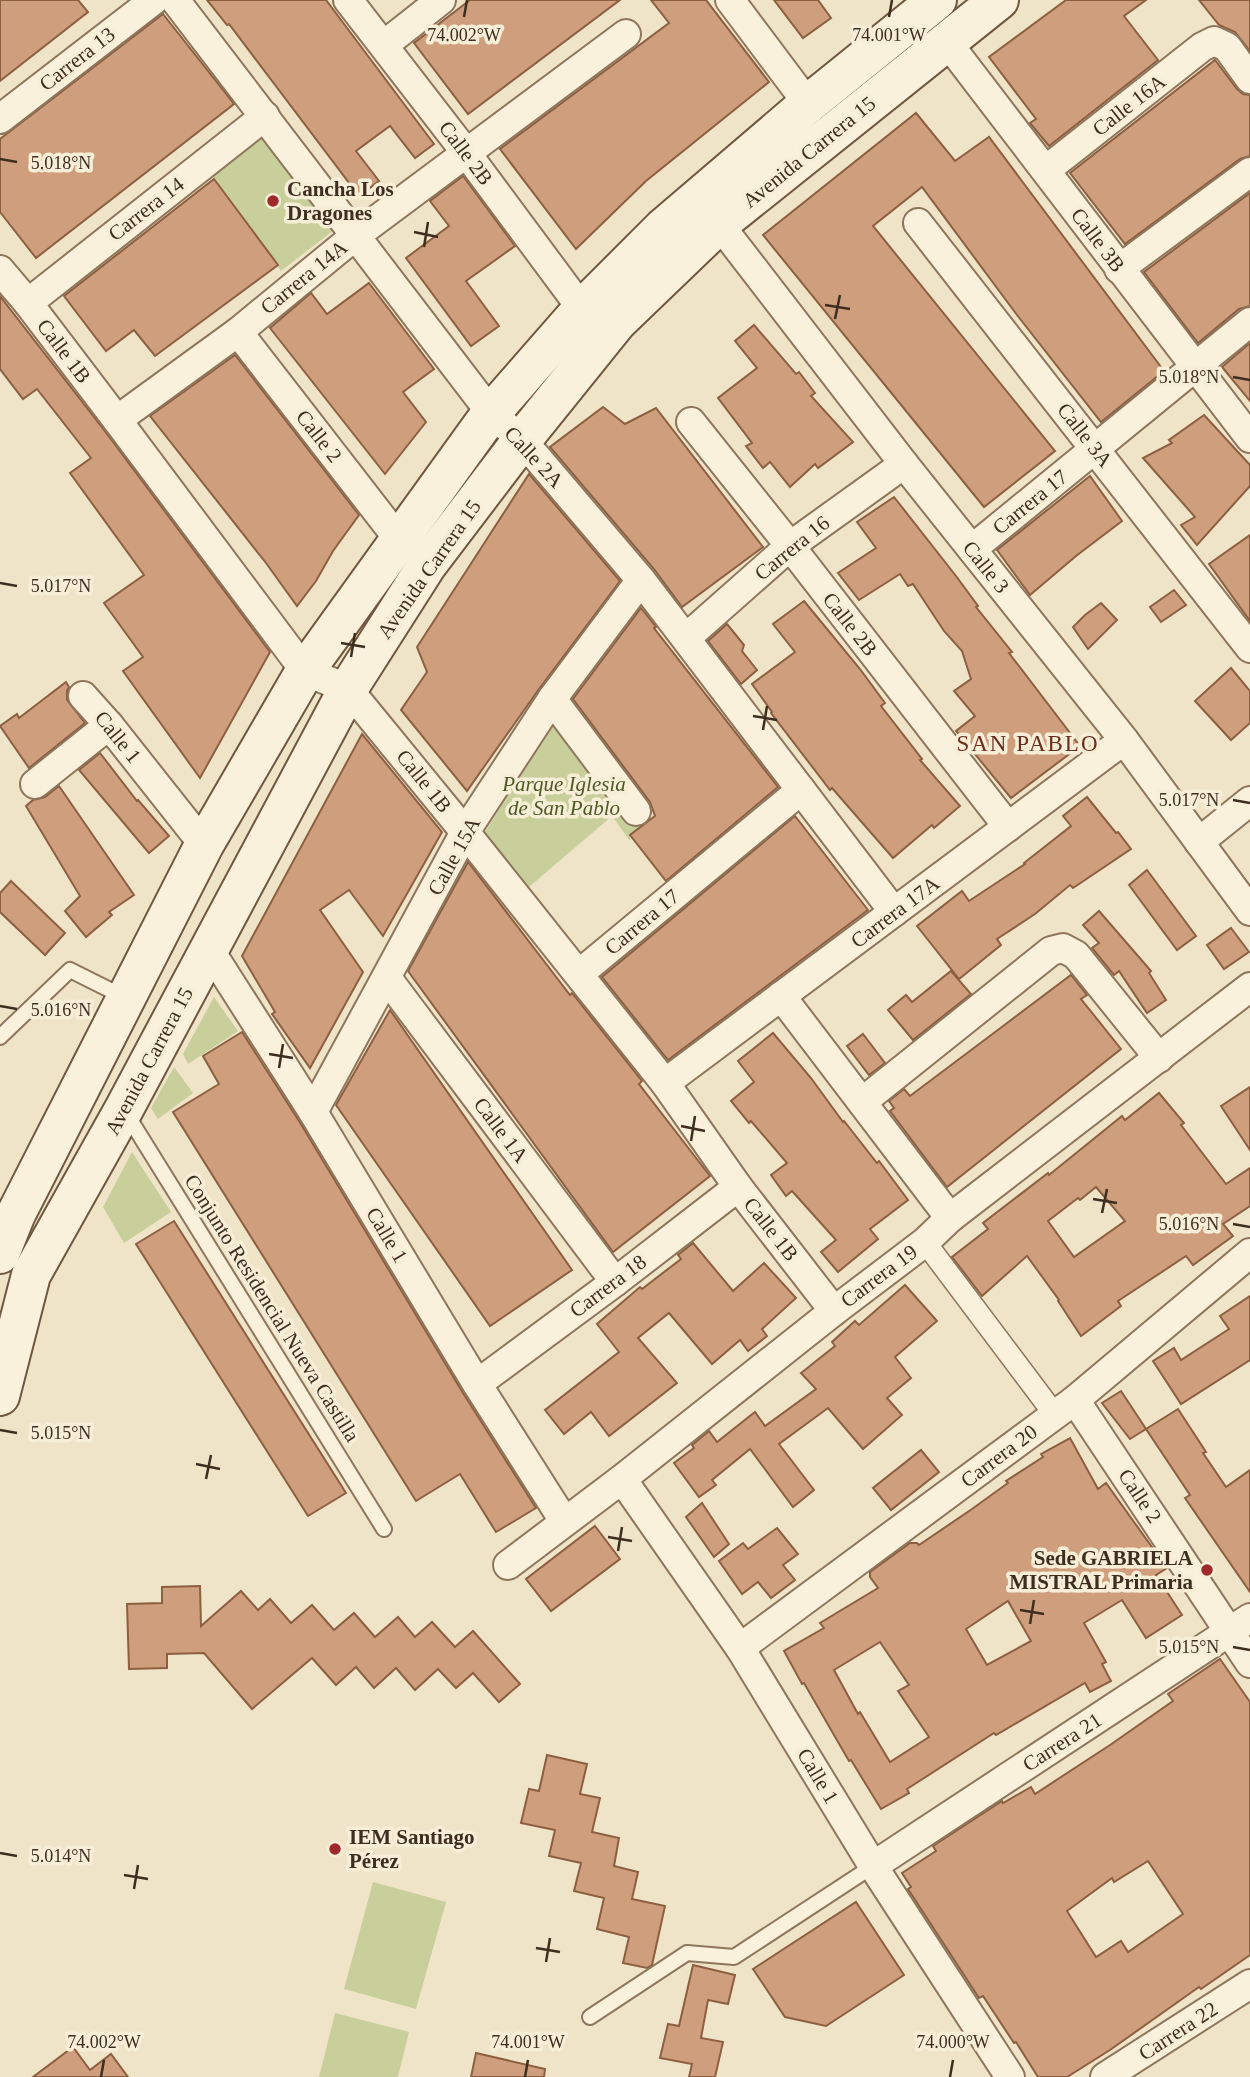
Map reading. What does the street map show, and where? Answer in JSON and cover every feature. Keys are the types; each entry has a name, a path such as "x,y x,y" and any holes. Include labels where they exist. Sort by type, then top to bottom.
{"main road":[{"name":"Avenida Carrera 15","path":"0,1254 16,1214 204,845 305,671 491,413 582,309 663,228 808,104 937,0"},
{"name":"Avenida Carrera 15","path":"0,1396 31,1275 124,1109 348,689 427,565 522,440 617,323 719,224 999,0"}],"street":[{"name":"Carrera 13","path":"0,119 154,0"},
{"name":"Calle 2A","path":"175,0 491,413 522,440 641,580 894,912"},
{"name":"Calle 2B","path":"348,0 582,309"},
{"path":"384,45 441,0"},
{"path":"730,0 808,104"},
{"name":"Carrera 14A","path":"117,420 238,332 355,236 626,34"},
{"name":"Calle 16A","path":"1046,170 1202,47 1214,41 1227,47 1250,79"},
{"name":"Calle 3B","path":"947,42 1250,438"},
{"name":"Carrera 14","path":"28,303 265,116"},
{"path":"1119,269 1250,172"},
{"name":"Calle 3A","path":"918,223 1250,648"},
{"name":"Calle 3","path":"719,224 904,464 1124,740 1250,911"},
{"name":"Calle 1B","path":"0,270 117,420 305,671 348,689 466,832 665,1083 738,1187 834,1311"},
{"name":"Carrera 17","path":"972,549 1250,322"},
{"name":"Calle 2","path":"238,332 400,541"},
{"name":"Calle 2B","path":"691,422 1008,827"},
{"name":"Carrera 16","path":"686,638 790,546 904,464"},
{"name":"Calle 15A","path":"313,1112 466,832 552,699 641,580"},
{"name":"Calle 1","path":"83,696 204,845"},
{"path":"552,699 636,811"},
{"path":"35,784 109,725"},
{"name":"Carrera 17A","path":"665,1083 1124,740"},
{"name":"Carrera 17","path":"579,974 801,790"},
{"path":"1199,842 1250,801"},
{"path":"862,1102 1051,951 1063,948 1076,955 1160,1058"},
{"name":"Calle 1","path":"209,949 313,1112 477,1384 565,1521"},
{"name":"Calle 1A","path":"387,978 615,1282"},
{"name":"Carrera 19","path":"508,1565 622,1479 925,1242 950,1218 1250,987"},
{"path":"781,996 950,1218"},
{"name":"Carrera 18","path":"477,1384 738,1187"},
{"name":"Calle 2","path":"925,1242 1065,1407 1240,1625 1250,1663"},
{"name":"Carrera 20","path":"740,1648 1065,1407 1250,1253"},
{"name":"Calle 1","path":"622,1479 740,1648 873,1866 1010,2077"},
{"name":"Carrera 21","path":"873,1866 1240,1625"},
{"name":"Carrera 22","path":"1105,2077 1250,1984"}],"lane":[{"path":"0,1037 70,970 127,999"},
{"name":"Conjunto Residencial Nueva Castilla","path":"124,1109 384,1529"},
{"path":"590,2017 687,1953 734,1957 873,1866"}],"green space":[{"name":"Cancha Los Dragones","path":"262,136 338,227 281,271 211,175"},
{"name":"Parque Iglesia de San Pablo","path":"558,718 648,822 630,835 630,841 612,816 522,893 481,838"},
{"path":"214,997 238,1031 188,1064 183,1054"},
{"path":"174,1067 193,1093 158,1119 151,1108"},
{"path":"132,1152 171,1212 124,1243 103,1207"},
{"path":"373,1882 446,1902 416,2009 344,1989"},
{"path":"335,2013 409,2032 398,2077 319,2077"}],"building":[{"path":"0,0 78,0 88,12 0,81"},
{"path":"207,0 326,0 434,144 415,158 390,126 356,151 379,181 359,196 229,24 227,25"},
{"path":"470,0 620,0 468,114 414,43"},
{"path":"651,0 706,0 769,82 646,181 576,249 500,149 669,23"},
{"path":"774,0 818,0 831,18 803,38"},
{"path":"1066,0 1146,0 1124,16 1158,60 1049,146 1030,123 1036,119 989,57"},
{"path":"1199,0 1250,0 1250,51 1235,32 1219,25"},
{"path":"163,14 234,104 36,258 0,212 0,139"},
{"path":"1215,60 1237,89 1250,95 1250,156 1240,159 1125,244 1070,173"},
{"path":"916,113 955,161 989,137 1164,371 1101,422 922,187 873,226 1055,451 984,507 763,235"},
{"path":"463,176 515,246 466,281 499,326 471,346 406,258 449,226 430,201"},
{"path":"214,179 278,265 155,356 134,330 106,351 64,296"},
{"path":"1250,193 1250,306 1239,309 1198,343 1144,272"},
{"path":"369,283 434,369 403,392 426,422 385,474 270,328 311,293 327,314"},
{"path":"0,296 270,652 200,778 123,671 143,657 104,603 144,575 70,473 91,458 37,389 23,399 0,369"},
{"path":"754,325 796,374 799,372 815,393 811,396 853,442 818,468 815,464 790,487 770,462 763,468 746,446 752,443 718,398 757,368 735,341"},
{"path":"1250,343 1250,401 1222,367"},
{"path":"235,355 359,515 297,606 150,416"},
{"path":"603,407 625,424 656,408 763,547 682,607 654,569 550,447"},
{"path":"1204,415 1250,465 1250,486 1197,545 1181,525 1195,517 1143,458 1172,443 1169,440"},
{"path":"529,474 620,581 467,791 401,710 427,672 417,647"},
{"path":"1090,476 1122,521 1030,595 997,550"},
{"path":"894,497 956,576 978,606 976,607 1012,652 1009,653 1080,746 1011,798 956,731 975,716 954,691 971,679 962,651 944,631 913,584 908,586 900,574 859,600 838,573 876,548 857,522"},
{"path":"1250,535 1250,621 1209,564"},
{"path":"1174,590 1186,605 1161,622 1150,607"},
{"path":"804,601 885,703 881,706 922,759 920,760 960,806 934,828 932,825 893,858 832,788 830,790 752,684 795,652 773,624"},
{"path":"1101,603 1117,620 1088,649 1073,627"},
{"path":"641,608 778,787 666,881 630,835 655,816 650,802 573,699"},
{"path":"727,624 744,645 742,651 757,670 741,684 708,641"},
{"path":"1231,668 1250,691 1250,723 1231,740 1195,701"},
{"path":"66,682 69,687 67,700 85,723 29,768 0,726 17,714 19,718"},
{"path":"362,734 442,832 383,936 349,890 320,910 363,972 310,1068 272,1014 275,1012 242,956"},
{"path":"100,753 137,801 169,836 149,853 79,770"},
{"path":"59,786 134,895 109,912 112,915 86,937 65,911 80,896 26,806 33,800 45,797"},
{"path":"1087,797 1131,849 1073,888 1070,885 1035,914 997,939 1001,945 959,979 917,926 962,891 969,901 1025,864 1071,826 1063,816"},
{"path":"795,816 868,910 668,1060 602,977"},
{"path":"468,862 570,995 572,993 642,1081 639,1084 710,1176 613,1252 408,971"},
{"path":"1147,870 1196,936 1177,950 1129,885"},
{"path":"11,881 65,933 45,955 0,912 0,893"},
{"path":"1099,911 1151,971 1149,973 1166,1000 1147,1013 1119,971 1114,975 1092,948 1099,943 1083,925"},
{"path":"1231,928 1249,952 1224,969 1207,945"},
{"path":"951,971 971,994 913,1040 888,1010 906,995 912,1002"},
{"path":"1071,975 1087,995 1081,999 1121,1049 947,1187 890,1111 894,1108 889,1101 904,1089 910,1096"},
{"path":"390,1010 572,1270 490,1326 336,1105"},
{"path":"242,1032 536,1508 496,1532 460,1474 416,1501 173,1112 219,1084 203,1056"},
{"path":"773,1033 908,1200 870,1229 878,1239 838,1272 821,1252 836,1240 792,1191 786,1196 771,1175 787,1163 731,1101 754,1082 738,1061"},
{"path":"863,1034 885,1063 869,1075 847,1046"},
{"path":"1250,1087 1250,1150 1221,1106"},
{"path":"1159,1093 1184,1123 1181,1125 1226,1184 1250,1168 1250,1206 1223,1224 1233,1236 1193,1265 1186,1256 1118,1301 1121,1306 1081,1336 1027,1256 982,1296 952,1257 988,1229 983,1223 1048,1173 1049,1175 1122,1116 1125,1120","holes":["1096,1187 1125,1221 1074,1257 1048,1221"]},
{"path":"174,1221 346,1493 308,1516 136,1244"},
{"path":"693,1243 733,1291 764,1263 796,1298 762,1329 767,1336 748,1351 740,1340 712,1364 669,1313 638,1338 677,1383 609,1436 591,1412 564,1434 545,1410 619,1352 597,1324 640,1287 642,1289 681,1259 678,1255"},
{"path":"905,1285 937,1321 895,1357 911,1378 887,1398 902,1415 863,1449 828,1408 779,1444 814,1490 793,1507 750,1449 712,1480 716,1485 699,1497 674,1463 694,1448 692,1445 709,1431 717,1442 755,1412 765,1426 816,1389 801,1373 835,1346 832,1342 855,1321 859,1325"},
{"path":"1250,1296 1250,1360 1181,1404 1153,1361 1174,1348 1181,1360 1229,1329 1220,1316"},
{"path":"1121,1391 1146,1429 1130,1439 1102,1403"},
{"path":"1178,1409 1226,1487 1250,1470 1250,1592 1185,1498 1190,1495 1146,1429"},
{"path":"1070,1438 1098,1489 1106,1483 1167,1568 1156,1575 1182,1615 1146,1638 1122,1600 1084,1623 1106,1662 1102,1664 1111,1681 1090,1692 1085,1683 996,1735 994,1733 907,1789 909,1793 881,1809 851,1760 849,1761 784,1651 824,1628 820,1623 878,1588 870,1577 870,1572 910,1543 919,1545 972,1509 1008,1483 1006,1481 1043,1457 1041,1454","holes":["1008,1601 1031,1641 987,1665 966,1629","880,1642 909,1685 898,1691 929,1737 890,1762 860,1712 858,1714 834,1670"]},
{"path":"921,1450 939,1472 891,1510 873,1488"},
{"path":"702,1503 729,1544 714,1557 686,1517"},
{"path":"595,1526 620,1559 551,1611 526,1579"},
{"path":"777,1528 798,1554 783,1565 795,1580 771,1598 758,1582 742,1594 719,1561 743,1543 748,1549"},
{"path":"200,1586 201,1626 241,1591 258,1610 270,1599 291,1623 312,1605 334,1630 354,1613 375,1637 398,1617 415,1637 432,1622 455,1647 473,1631 520,1684 499,1702 473,1673 456,1688 438,1669 415,1690 396,1668 374,1688 356,1667 336,1685 312,1658 252,1709 204,1653 167,1654 167,1668 129,1669 127,1604 162,1603 162,1587"},
{"path":"1220,1659 1250,1702 1250,1955 1067,2077 1038,2077 983,1996 979,1998 908,1889 911,1887 902,1873 936,1851 933,1846 1002,1801 1003,1803 1031,1787 1035,1794 1110,1745 1173,1701 1168,1694","holes":["1148,1861 1183,1914 1128,1952 1121,1941 1096,1957 1067,1911 1112,1878 1114,1882"]},
{"path":"547,1755 587,1764 580,1794 600,1798 592,1832 619,1838 614,1866 638,1872 632,1899 665,1906 652,1965 647,1968 623,1963 629,1937 597,1929 604,1898 574,1891 581,1863 549,1856 555,1830 521,1823 529,1789 539,1791"},
{"path":"856,1902 904,1975 826,2026 785,2017 753,1969"},
{"path":"693,1965 735,1975 728,2004 708,2000 701,2038 723,2042 715,2077 689,2077 692,2064 660,2058 668,2024 679,2026"},
{"path":"73,2047 90,2070 111,2054 128,2077 33,2077"},
{"path":"476,2053 545,2069 544,2077 471,2077"}],"place":[{"name":"Cancha Los Dragones","path":"273,201"},
{"name":"Sede GABRIELA MISTRAL Primaria","path":"1207,1570"},
{"name":"IEM Santiago Pérez","path":"335,1849"}],"district":[{"name":"SAN PABLO","path":"1028,743"}]}
